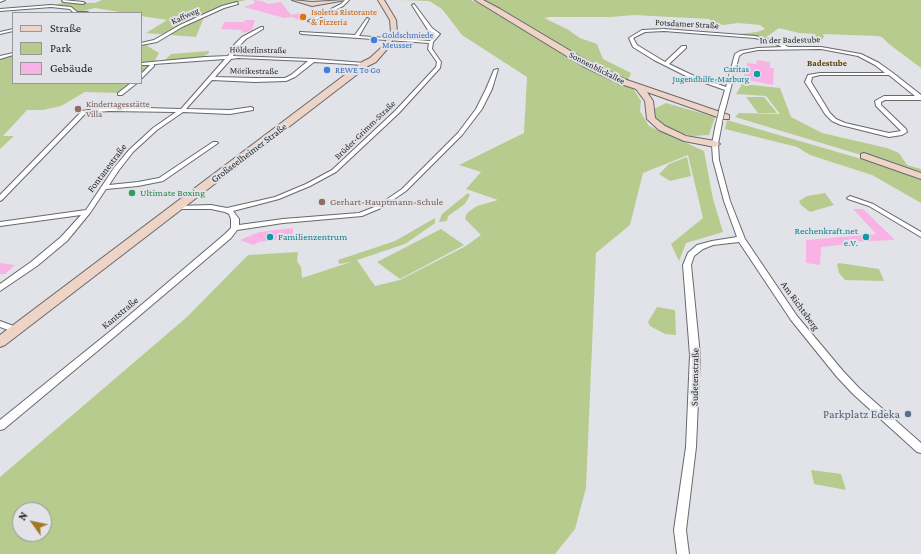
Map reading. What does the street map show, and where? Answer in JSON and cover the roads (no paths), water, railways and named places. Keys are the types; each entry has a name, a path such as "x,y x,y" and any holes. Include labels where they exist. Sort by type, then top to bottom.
{"main road":[{"path":"295,0 312,4 343,0"},
{"path":"375,0 387,18 389,39"},
{"path":"381,0 393,20 394,28 389,39"},
{"name":"Sonnenblickallee","path":"478,0 498,10 586,64 639,88 664,97 724,113"},
{"path":"386,8 389,1"},
{"name":"Großseelheimer Straße","path":"0,342 379,54 389,39"},
{"path":"639,88 650,103 649,110 651,119 662,128 690,139 715,144"},
{"path":"650,103 662,100 664,97"},
{"path":"864,156 921,176"}],"street":[{"path":"310,21 342,5 347,0"},
{"path":"51,6 63,1 83,3"},
{"name":"Kaffweg","path":"142,44 155,41 181,26 223,7 237,3"},
{"path":"302,33 431,42 438,34 430,28 414,5"},
{"path":"0,10 51,6 68,8 74,12"},
{"path":"356,37 367,19"},
{"name":"Fontanestraße","path":"0,288 50,251 69,234 88,212 104,187 131,151 155,129 182,111 229,57 236,46 244,38 261,28"},
{"path":"0,33 12,30"},
{"name":"Potsdamer Straße","path":"727,89 690,76 666,64 635,46 632,43 632,38 644,31 664,30 755,37 778,43 786,48"},
{"name":"Brüder-Grimm-Straße","path":"179,207 211,207 227,210 277,198 293,192 334,171 344,164 398,112 438,67 440,63 430,49 431,42"},
{"path":"666,64 684,47"},
{"name":"In der Badestube","path":"715,144 719,123 724,113 727,89 739,53 758,49 821,48 852,53 872,60 920,98"},
{"path":"0,58 12,54"},
{"name":"Hölderlinstraße","path":"142,64 229,57 314,60 364,64"},
{"name":"Mörikestraße","path":"211,78 255,80 286,79 293,76 314,60"},
{"path":"142,77 152,64"},
{"path":"227,210 232,213 235,220 235,228 283,221 360,214 384,204 404,190 460,134 479,109 490,89 496,70"},
{"path":"891,74 820,74 810,76 808,82 828,114 834,120 853,127 892,135 901,134 904,132 903,128 878,105 878,101 884,98 920,98"},
{"path":"120,94 133,84"},
{"path":"0,199 84,112 109,109 230,112 251,109"},
{"path":"104,187 161,180 215,143"},
{"name":"Am Richtsberg","path":"715,144 719,175 741,239 794,318 856,391 921,449"},
{"path":"850,198 871,205 921,235"},
{"path":"0,224 88,212"},
{"name":"Kantstraße","path":"0,426 116,331 235,228"},
{"name":"Sudetenstraße","path":"683,554 680,530 692,442 695,363 695,340 687,265 691,255 700,247 712,243 741,239"},
{"path":"0,324 16,330"}],"place":[{"name":"Isoletta Ristorante & Pizzeria","path":"303,17"},
{"name":"Goldschmiede Meusser","path":"374,40"},
{"name":"REWE To Go","path":"327,70"},
{"name":"Caritas Jugendhilfe-Marburg","path":"757,74"},
{"name":"Kindertagesstätte Villa","path":"78,109"},
{"name":"Ultimate Boxing","path":"132,193"},
{"name":"Gerhart-Hauptmann-Schule","path":"322,202"},
{"name":"Familienzentrum","path":"270,237"},
{"name":"Rechenkraft.net e.V.","path":"866,237"},
{"name":"Parkplatz Edeka","path":"908,414"}],"district":[{"name":"Badestube","path":"827,63"}]}
